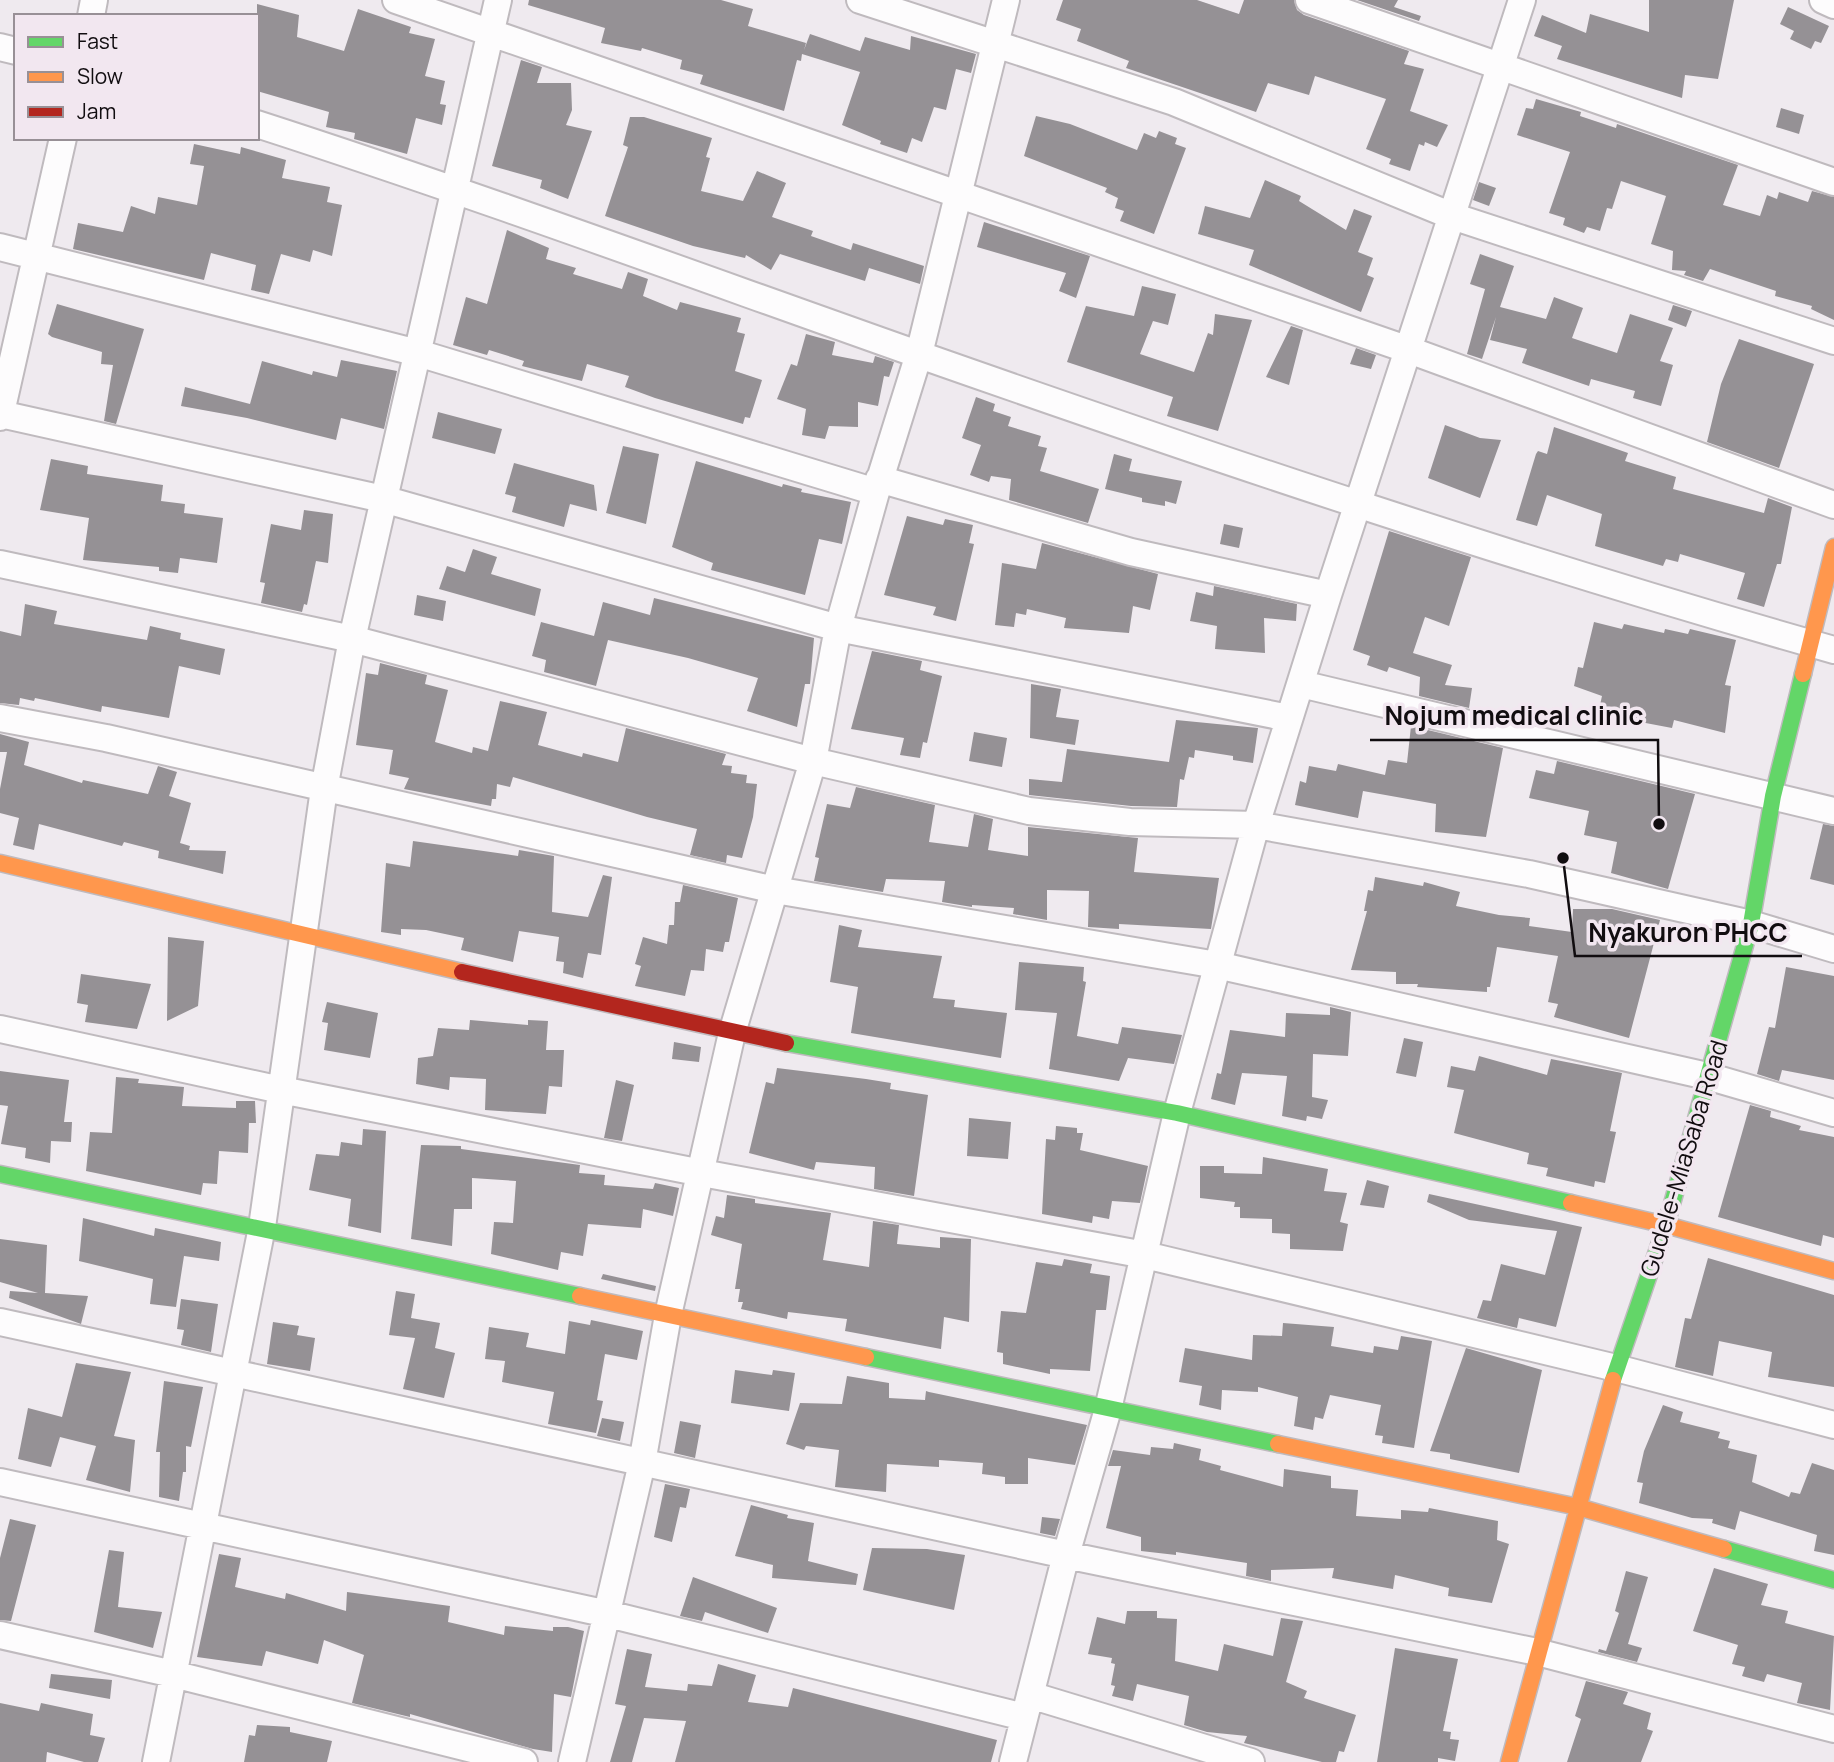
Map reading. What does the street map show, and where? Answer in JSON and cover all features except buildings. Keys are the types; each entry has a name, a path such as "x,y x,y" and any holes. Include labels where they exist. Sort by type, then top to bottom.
{"street":[{"path":"396,0 1409,350 1834,505"},
{"path":"156,1762 262,1227 324,789 352,639 498,0"},
{"path":"860,0 1174,102 1452,216 1834,341"},
{"path":"572,1762 642,1463 668,1315 732,1032 813,761 838,628 919,354 1006,0"},
{"path":"1309,0 1834,181"},
{"path":"1013,1762 1066,1555 1108,1409 1177,1113 1256,825 1522,0"},
{"path":"1823,0 1834,5"},
{"path":"259,125 455,188 919,354 1359,506 1823,647"},
{"path":"63,140 0,415 383,499 838,628 1289,718"},
{"path":"0,247 418,353 878,486 1131,552 1328,595"},
{"name":"Gudele-MiaSaba Road","path":"1508,1762 1616,1368 1666,1225 1751,924 1773,796 1823,647 1834,547"},
{"path":"0,564 352,639 813,761 1029,811 1130,822 1256,825 1529,874 1751,924 1834,949"},
{"path":"1301,684 1834,811"},
{"path":"0,718 106,738 775,890 1217,965 1707,1076 1834,1113"},
{"path":"0,863 302,936 732,1032 1177,1113 1666,1225 1834,1271"},
{"path":"0,1030 281,1090 702,1173 1145,1255 1616,1368 1834,1425"},
{"path":"0,1174 262,1227 1578,1507 1834,1580"},
{"path":"0,1322 1066,1555 1537,1651 1834,1729"},
{"path":"0,1482 1027,1706 1251,1762"},
{"path":"0,1635 173,1674 524,1762"}],"traffic: fast":[{"path":"1613,1380 1666,1225 1751,924 1773,796 1803,674"},
{"path":"786,1043 1177,1113 1571,1203"},
{"path":"0,1174 580,1296"},
{"path":"866,1357 1278,1444"},
{"path":"1724,1549 1834,1580"}],"traffic: slow":[{"path":"1803,674 1834,547"},
{"path":"0,863 462,972"},
{"path":"1571,1203 1666,1225 1834,1271"},
{"path":"580,1296 866,1357"},
{"path":"1509,1762 1613,1380"},
{"path":"1278,1444 1578,1507 1724,1549"}],"traffic: jam":[{"path":"462,972 786,1043"}],"place":[{"name":"Nojum medical clinic","path":"1659,824"},
{"name":"Nyakuron PHCC","path":"1563,858"}]}
